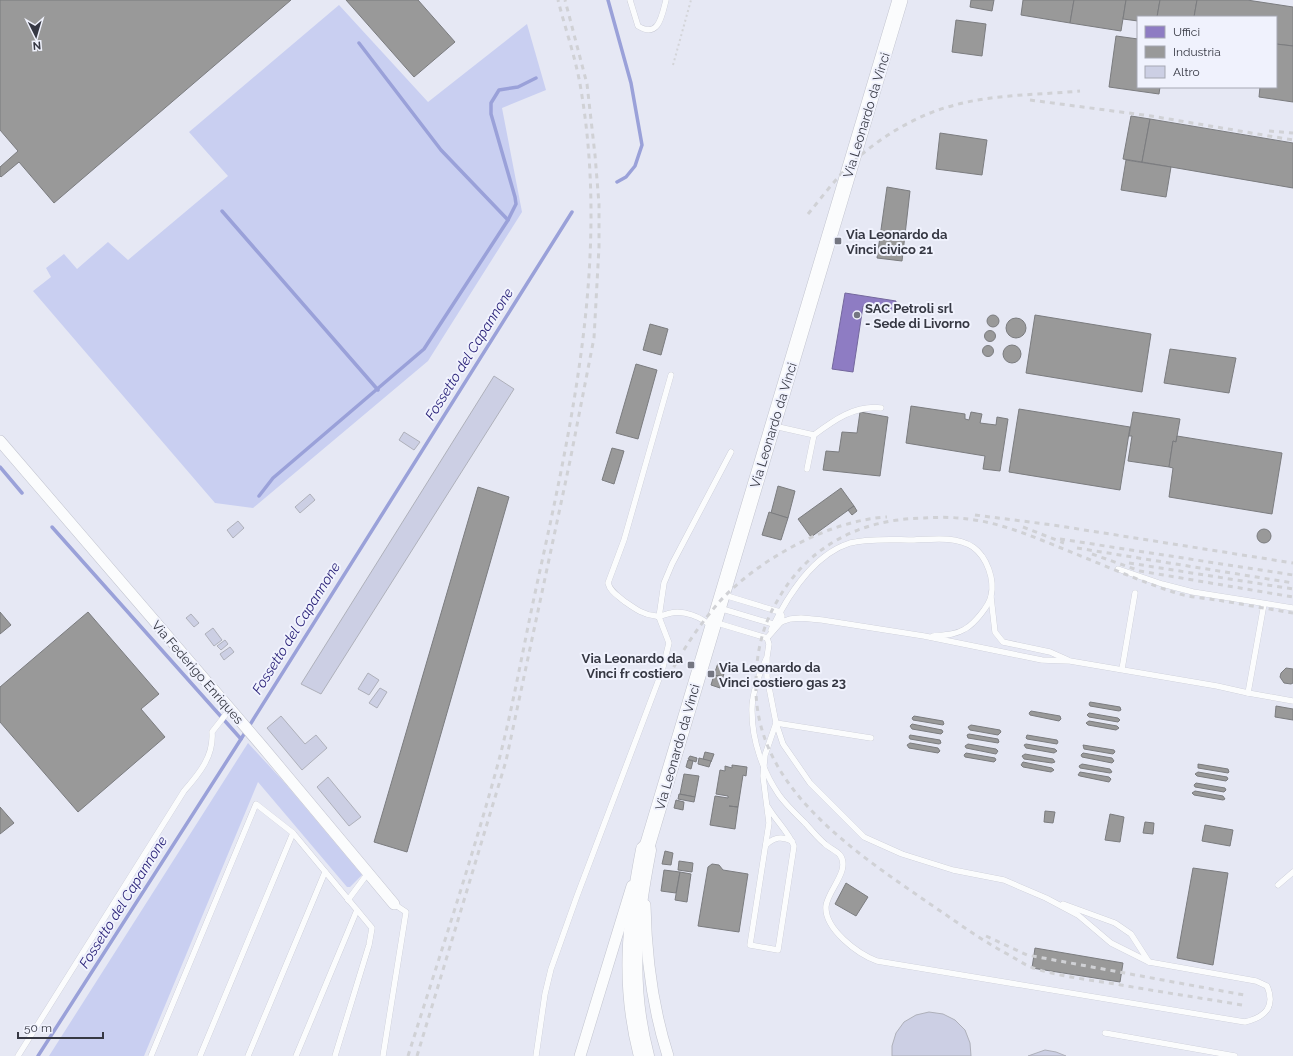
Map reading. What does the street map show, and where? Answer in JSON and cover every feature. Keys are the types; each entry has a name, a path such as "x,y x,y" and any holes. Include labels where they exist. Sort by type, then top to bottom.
{"highway":[{"path":"644,1056 633,992 632,940 638,893 646,850"}],"main road":[{"name":"Via Leonardo da Vinci","path":"646,850 900,0"}],"street":[{"name":"Via Federigo Enriques","path":"0,441 394,904"},
{"name":"Via Leonardo da Vinci","path":"580,1056 620,920 646,850"},
{"name":"Via Leonardo da Vinci","path":"646,850 645,905 648,964 656,1012 668,1056"}],"lane":[{"path":"630,0 638,26 646,29 658,26 666,0"},
{"path":"671,375 624,540 608,583 610,589 616,596 640,612 659,617 672,613 687,614 705,620 717,613 780,612"},
{"path":"807,469 814,435 835,418 867,406 881,408"},
{"path":"773,426 814,435"},
{"path":"536,1056 545,994 551,969 662,671 669,643 659,617 664,583 672,564 731,452"},
{"path":"767,638 780,612 800,581 816,564 842,547 858,542 946,539 961,542 973,547 982,556 988,567 991,576 991,597 995,632 998,638 1003,642 1050,652 1070,661"},
{"path":"1118,569 1162,584 1193,592 1293,608"},
{"path":"1122,669 1135,593"},
{"path":"924,636 947,635 966,628 974,622 991,597"},
{"path":"1248,693 1264,604"},
{"path":"780,612 782,616 781,622"},
{"path":"717,613 774,626 790,619 808,618 924,636 1042,660 1070,661 1122,669 1293,701"},
{"path":"717,613 767,638 769,644 767,657 767,677 776,723 783,744 810,783 864,837 902,854 953,870 1004,880 1046,898 1115,923 1131,934 1149,962"},
{"path":"767,657 760,673 752,711 756,737 764,766 770,781 780,796 825,845 840,855 843,865 826,907 829,920 849,946 865,957 877,961 1244,1022 1255,1020 1265,1013 1270,1005 1271,996 1267,986 1256,980 1149,962 1111,943 1078,915 1046,898"},
{"path":"18,1056 184,791 201,772 213,744 212,732 230,713"},
{"path":"776,723 871,738"},
{"path":"768,807 777,822 789,833 794,846 778,950 750,945 769,822 763,776 765,755 776,723"},
{"path":"151,1056 256,804 293,833 372,928 369,945 335,1056"},
{"path":"200,1056 293,833"},
{"path":"766,845 777,838 785,838 793,842"},
{"path":"248,1056 325,872"},
{"path":"1278,885 1293,872"},
{"path":"348,900 368,873"},
{"path":"383,1056 406,912 394,904"},
{"path":"296,1056 357,910"},
{"path":"1105,1033 1235,1056"}],"path":[{"path":"673,65 691,0"}],"shaded area":[{"path":"339,5 428,102 527,24 546,90 502,108 522,212 428,361 253,508 215,503 33,291 51,277 46,268 64,254 77,269 108,242 128,260 228,176 189,132"},
{"path":"248,743 284,782 362,875 350,887 347,887 258,782 144,1056 49,1056"}],"building: Uffici":[{"path":"845,293 896,301 895,311 863,306 853,372 832,369"}],"building: Industria":[{"path":"0,0 291,0 54,203 19,162 1,177 0,176 0,167 18,151 0,130"},
{"path":"346,0 418,0 455,42 414,77"},
{"path":"971,0 994,0 992,11 970,7"},
{"path":"1023,0 1074,0 1070,23 1021,15"},
{"path":"1074,0 1126,0 1121,31 1070,23"},
{"path":"1126,0 1160,0 1157,16 1137,16 1137,21 1123,19"},
{"path":"1160,0 1197,0 1194,16 1157,16"},
{"path":"1197,0 1247,0 1293,7 1293,46 1277,44 1277,16 1194,16"},
{"path":"956,20 986,24 982,56 952,52"},
{"path":"1116,36 1137,39 1137,88 1160,88 1159,94 1109,87"},
{"path":"1277,44 1293,46 1293,102 1259,97 1260,88 1277,88"},
{"path":"1131,116 1150,119 1142,162 1123,159"},
{"path":"1150,119 1293,143 1293,188 1142,162"},
{"path":"940,133 987,140 982,175 936,169"},
{"path":"1126,160 1171,167 1166,197 1121,190"},
{"path":"887,187 910,191 902,261 877,258"},
{"path":"993,315 997,317 999,321 997,325 993,327 989,325 987,321 989,317"},
{"path":"1035,315 1151,334 1142,392 1026,373"},
{"path":"1016,318 1023,321 1026,328 1023,335 1016,338 1009,335 1006,328 1009,321"},
{"path":"650,324 668,329 661,355 643,350"},
{"path":"988,331 992,331 994,332 994,340 988,341 985,338 985,334"},
{"path":"1012,345 1016,346 1020,350 1020,358 1016,362 1012,363 1008,362 1004,358 1003,354 1004,350 1008,346"},
{"path":"986,346 990,346 992,347 992,355 986,356 983,353 983,349"},
{"path":"1170,349 1236,358 1229,393 1164,383"},
{"path":"636,364 657,370 638,439 616,433"},
{"path":"911,406 965,414 965,419 969,420 971,412 982,414 980,423 996,425 997,417 1008,419 1000,471 983,469 985,456 906,443"},
{"path":"1019,409 1130,427 1120,490 1009,472"},
{"path":"860,412 888,417 880,476 823,470 826,451 839,452 842,432 857,433"},
{"path":"1133,412 1180,419 1176,442 1173,441 1169,467 1128,461 1132,436 1129,436"},
{"path":"1177,436 1282,453 1272,514 1169,497 1173,468 1169,467 1173,441 1176,442"},
{"path":"612,448 624,451 614,484 602,480"},
{"path":"778,486 795,491 788,518 771,513"},
{"path":"478,487 509,497 407,852 374,842"},
{"path":"841,488 854,506 811,537 798,519"},
{"path":"854,506 857,511 852,515 848,510"},
{"path":"769,512 788,518 781,540 762,535"},
{"path":"1261,529 1267,529 1271,533 1271,539 1267,543 1261,543 1257,539 1257,533"},
{"path":"0,612 11,625 0,634"},
{"path":"88,612 159,694 141,709 165,737 78,812 0,722 0,687"},
{"path":"718,663 726,666 723,677 714,675"},
{"path":"1286,668 1293,669 1293,683 1291,684 1284,683 1280,677 1281,673"},
{"path":"714,675 723,677 720,688 711,685"},
{"path":"1090,702 1120,707 1121,710 1119,711 1090,706"},
{"path":"1276,706 1293,709 1293,720 1275,717"},
{"path":"1031,711 1060,716 1061,719 1059,721 1030,715 1029,713"},
{"path":"1089,713 1118,718 1120,720 1118,722 1089,717 1087,715"},
{"path":"914,716 943,721 944,724 913,720 912,718"},
{"path":"1089,721 1117,726 1119,728 1116,730 1088,725 1086,723"},
{"path":"912,724 942,730 943,732 941,734 912,729 910,726"},
{"path":"971,725 1000,730 1001,732 998,735 970,730 968,727"},
{"path":"969,734 998,739 999,742 968,738 967,735"},
{"path":"910,735 940,740 941,743 939,744 910,739"},
{"path":"1027,735 1057,740 1058,742 1057,744 1027,739"},
{"path":"910,743 938,748 940,751 938,753 909,748 907,745"},
{"path":"968,744 996,749 998,751 996,754 966,748 965,746"},
{"path":"1026,744 1055,749 1057,751 1054,753 1026,748 1024,745"},
{"path":"1083,745 1114,750 1115,752 1113,754 1084,749"},
{"path":"705,752 714,754 711,762 703,759"},
{"path":"966,753 995,758 996,760 994,762 965,757 964,755"},
{"path":"1083,753 1112,758 1114,761 1112,763 1082,757 1081,755"},
{"path":"1025,754 1053,759 1055,762 1052,763 1024,759 1022,756"},
{"path":"690,756 697,758 696,762 688,759"},
{"path":"699,758 711,761 709,767 698,764"},
{"path":"688,760 693,761 691,769 686,767"},
{"path":"1023,762 1052,768 1054,770 1051,772 1023,767 1021,765"},
{"path":"1082,764 1110,769 1112,772 1110,773 1080,768 1079,766"},
{"path":"1198,764 1228,769 1229,772 1198,768"},
{"path":"732,765 747,767 746,776 743,775 735,829 710,825 715,796 728,798 728,796 716,794 720,770 725,771 725,766 732,768"},
{"path":"1080,772 1109,777 1111,779 1109,782 1080,776 1078,775"},
{"path":"1198,772 1227,777 1228,779 1226,781 1197,776 1195,774"},
{"path":"684,774 699,776 695,797 680,794"},
{"path":"1196,783 1225,788 1226,790 1224,792 1195,787 1194,785"},
{"path":"1195,791 1223,796 1225,799 1223,800 1194,795 1192,793"},
{"path":"679,794 695,797 694,802 678,799"},
{"path":"676,800 684,802 683,810 674,808"},
{"path":"0,807 14,823 0,834"},
{"path":"1045,811 1055,812 1053,823 1044,822"},
{"path":"1110,814 1124,817 1120,842 1105,840"},
{"path":"1145,822 1154,823 1153,834 1143,833"},
{"path":"1205,825 1233,830 1230,846 1202,841"},
{"path":"665,851 673,853 671,865 662,864"},
{"path":"679,861 693,863 692,872 678,870"},
{"path":"712,864 719,865 723,870 748,874 739,932 698,926 708,867"},
{"path":"1193,868 1228,873 1213,965 1177,958"},
{"path":"664,870 680,872 676,893 661,891"},
{"path":"680,872 691,874 687,902 675,900"},
{"path":"846,883 868,897 856,916 835,904"},
{"path":"1035,948 1123,963 1120,982 1032,968"}],"building: Altro":[{"path":"494,376 514,389 321,694 301,684"},
{"path":"404,432 420,442 414,450 399,440"},
{"path":"310,494 315,500 300,513 295,507"},
{"path":"238,521 244,528 233,538 227,530"},
{"path":"191,614 199,623 194,627 186,618"},
{"path":"213,628 222,640 214,646 205,634"},
{"path":"225,640 228,644 221,650 217,646"},
{"path":"230,647 234,652 224,660 220,654"},
{"path":"368,673 379,680 369,695 358,689"},
{"path":"380,688 387,692 377,708 369,703"},
{"path":"281,716 305,744 316,735 327,748 302,770 267,728"},
{"path":"328,777 361,817 349,826 317,787"},
{"path":"929,1012 943,1014 955,1020 965,1030 970,1043 971,1056 892,1056 892,1046 896,1033 904,1022 916,1015"},
{"path":"1045,1050 1056,1052 1066,1056 1028,1056"}],"waterway":[{"path":"608,0 631,83 642,145 635,166 626,177 617,182"},
{"path":"359,43 441,150 508,220"},
{"path":"259,496 273,478 424,349 508,220 516,204 491,114 491,103 499,90 518,87 536,78"},
{"path":"222,211 378,390"},
{"name":"Fossetto del Capannone","path":"38,1056 241,739 572,212"},
{"path":"0,467 22,493"},
{"path":"52,527 241,739"}],"railway":[{"path":"408,1056 467,871 499,760 563,460 583,336 589,273 591,210 588,147 578,74 558,0"},
{"path":"417,1056 506,761 570,461 594,338 599,247 599,204 595,155 587,84 565,0"},
{"path":"808,214 840,175 863,153 900,128 927,114 970,101 1017,95 1080,91"},
{"path":"1030,100 1151,116 1293,140"},
{"path":"1269,131 1293,133"},
{"path":"975,515 1053,525 1293,563"},
{"path":"669,676 686,646 720,601 736,585 755,571 797,544 819,534 842,525 887,517"},
{"path":"1242,1005 1077,978 1033,968 980,938 901,884 870,862 841,838 813,813 790,785 771,754 759,720 756,683 757,662 764,631 771,612 789,583 803,566 820,551 857,530 901,520 952,518 981,521 1006,527 1178,594 1293,613"},
{"path":"1023,527 1064,543"},
{"path":"1060,539 1293,575"},
{"path":"1077,548 1293,583"},
{"path":"1092,554 1140,571 1293,597"},
{"path":"1129,563 1293,589"},
{"path":"986,936 1027,955 1244,995"}],"place":[{"name":"Via Leonardo da Vinci civico 21","path":"838,241"},
{"name":"SAC Petroli srl - Sede di Livorno","path":"857,315"},
{"name":"Via Leonardo da Vinci fr costiero","path":"691,665"},
{"name":"Via Leonardo da Vinci costiero gas 23","path":"711,674"}]}
